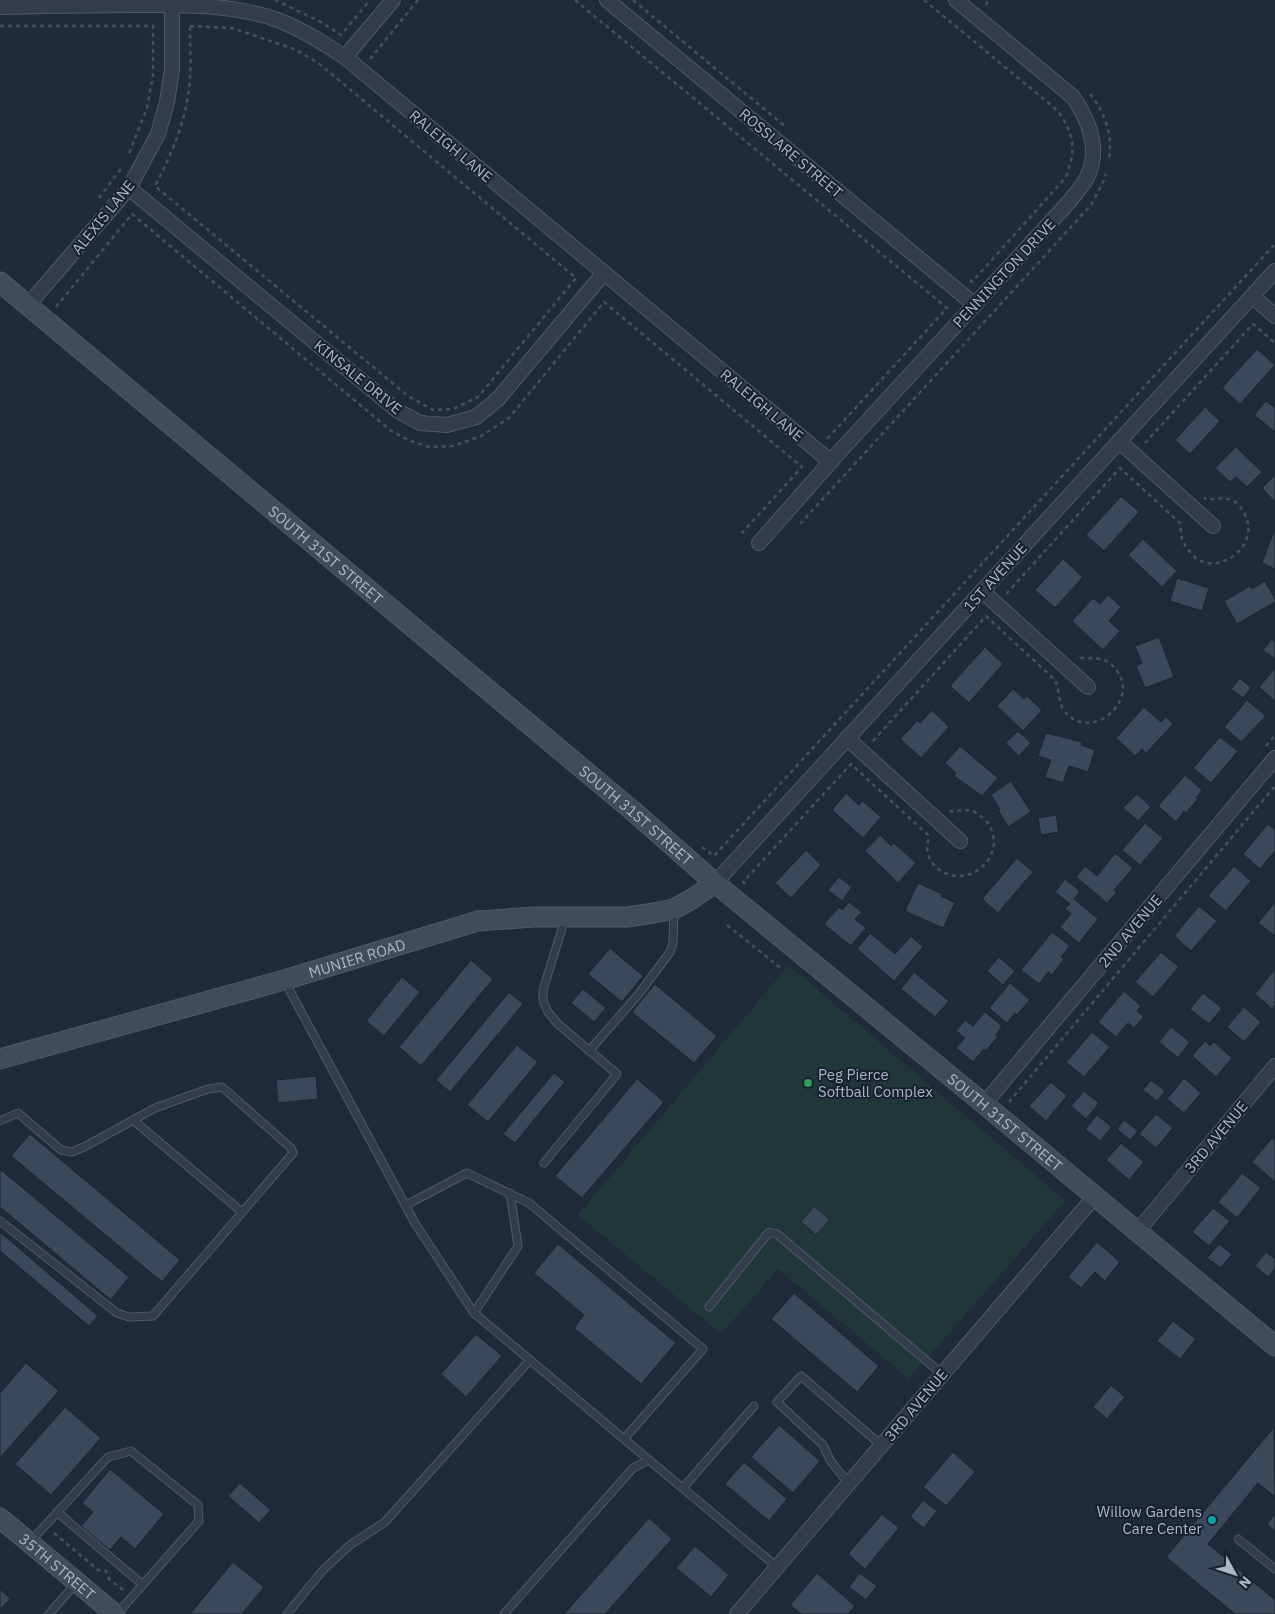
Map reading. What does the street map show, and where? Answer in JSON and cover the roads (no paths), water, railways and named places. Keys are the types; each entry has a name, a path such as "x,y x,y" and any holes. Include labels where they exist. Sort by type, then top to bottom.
{"street":[{"path":"345,57 392,0"},
{"name":"ROSSLARE STREET","path":"607,0 975,305"},
{"name":"PENNINGTON DRIVE","path":"759,543 1069,202 1086,180 1093,157 1092,135 1084,114 1073,97 961,1"},
{"name":"RALEIGH LANE","path":"0,7 172,2 239,9 276,20 314,37 345,57 831,462"},
{"name":"ALEXIS LANE","path":"28,306 129,188 158,134 167,102 172,69 172,2"},
{"name":"KINSALE DRIVE","path":"129,188 398,411 420,423 447,424 476,417 498,399 604,273"},
{"name":"1ST AVENUE","path":"715,883 1275,272"},
{"name":"SOUTH 31ST STREET","path":"0,282 634,811 715,883 1275,1346"},
{"path":"1252,296 1275,316"},
{"path":"1119,441 1212,526"},
{"path":"982,591 1088,687"},
{"path":"847,738 960,841"},
{"name":"2ND AVENUE","path":"984,1104 1275,758"},
{"name":"MUNIER ROAD","path":"0,1059 284,980 478,921 565,916 627,917 674,909 715,883"},
{"name":"3RD AVENUE","path":"1137,1232 1275,1066"},
{"name":"3RD AVENUE","path":"736,1614 1095,1196"},
{"name":"35TH STREET","path":"0,1518 116,1614"}],"lane":[{"path":"589,1051 638,995 670,952 673,943 674,909"},
{"path":"544,1163 617,1074 558,1024 548,1012 543,1002 543,990 565,916"},
{"path":"284,980 416,1225 474,1313 777,1567"},
{"path":"0,1121 18,1113 61,1150 72,1152 155,1108 208,1089 222,1088 291,1148 293,1153 153,1316 129,1317 117,1313 0,1221"},
{"path":"133,1120 242,1212"},
{"path":"406,1205 467,1173 510,1193 529,1203 703,1349 624,1439"},
{"path":"474,1313 518,1246 510,1193"},
{"path":"709,1307 769,1232 777,1234 942,1374"},
{"path":"287,1614 324,1570 350,1545 385,1522 530,1360"},
{"path":"848,1483 830,1460 823,1445 777,1402 801,1376 881,1445"},
{"path":"683,1488 754,1406"},
{"path":"30,1542 108,1457 131,1451 198,1505 199,1521 116,1614"},
{"path":"504,1614 633,1468 649,1460"},
{"path":"57,1512 143,1585"},
{"path":"1238,1539 1275,1569"},
{"path":"49,1614 77,1582"}],"place":[{"name":"Peg Pierce Softball Complex","path":"808,1083"},
{"name":"Willow Gardens Care Center","path":"1212,1520"}]}
